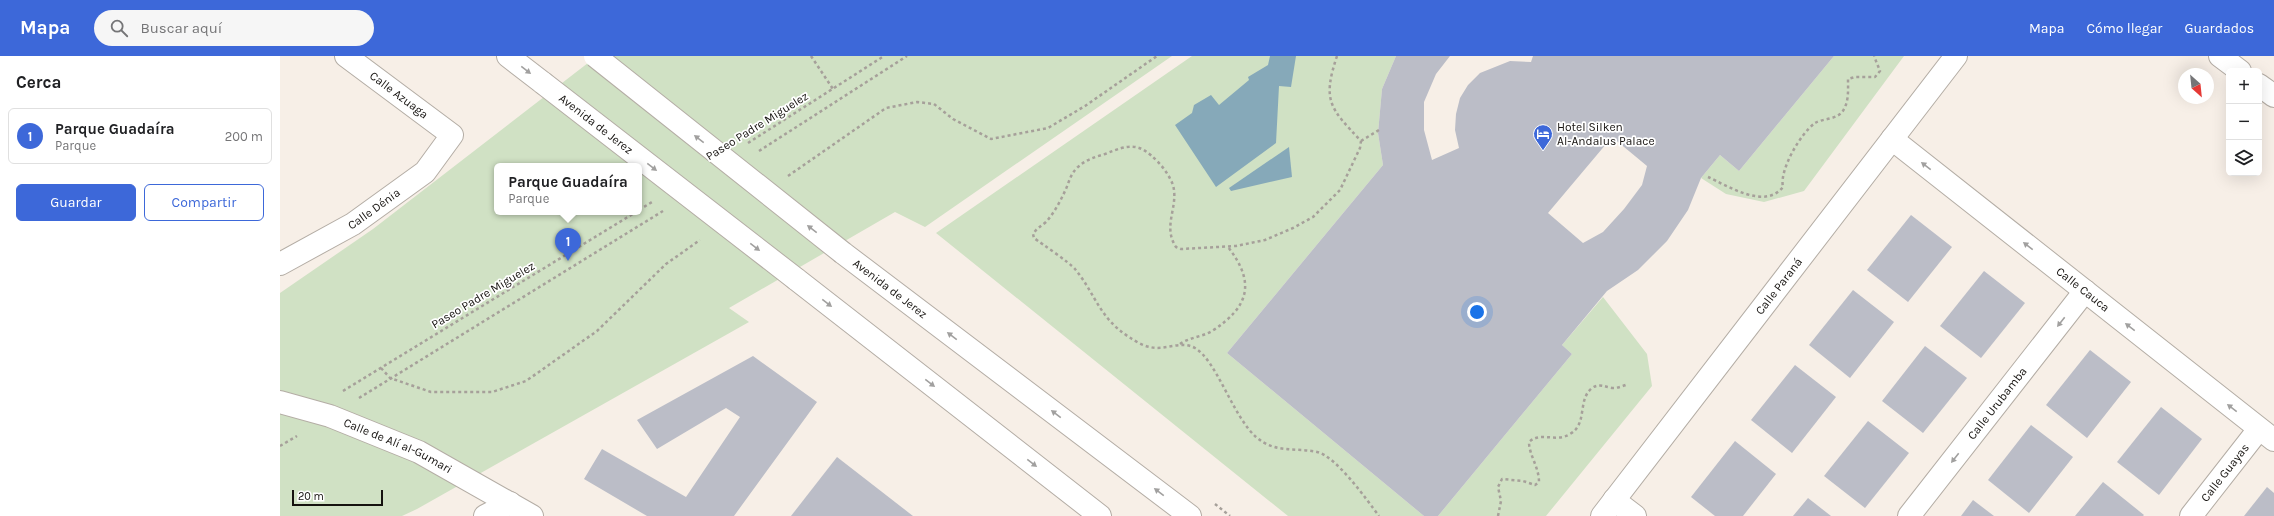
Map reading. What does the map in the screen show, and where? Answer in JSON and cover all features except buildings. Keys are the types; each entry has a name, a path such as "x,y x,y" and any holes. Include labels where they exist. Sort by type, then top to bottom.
{"street":[{"name":"Calle Azuaga","path":"346,56 452,135"},
{"name":"Avenida de Jerez","path":"508,56 1100,516"},
{"name":"Avenida de Jerez","path":"595,56 843,253 1190,516"},
{"name":"Calle Paraná","path":"1608,508 1956,56"},
{"path":"2220,56 2236,68"},
{"path":"2262,87 2274,96"},
{"name":"Calle Dénia","path":"280,264 353,224 425,172 452,135"},
{"name":"Calle Cauca","path":"1892,139 2266,435"},
{"name":"Calle Urubamba","path":"1909,516 2085,291"},
{"name":"Calle de Alí al-Gumari","path":"280,402 330,416 419,452 532,516"},
{"name":"Calle Guayas","path":"2191,516 2266,435"},
{"path":"485,516 510,503"},
{"path":"1608,508 1635,516"}],"path":[{"path":"812,56 833,89"},
{"name":"Paseo Padre Miguelez","path":"747,144 884,56"},
{"path":"752,156 907,56"},
{"path":"1337,56 1329,84 1331,102 1340,120 1361,141"},
{"path":"1708,177 1733,189 1760,197 1779,192 1783,187 1782,180 1785,168 1792,153 1809,129 1816,123 1837,116 1844,110 1848,96 1848,79 1855,77 1875,77 1880,71 1874,56"},
{"path":"1361,141 1379,130"},
{"path":"1361,141 1360,148 1345,183 1318,212 1293,228 1265,240 1228,247 1181,249 1176,247 1170,233 1170,218 1174,203 1173,185 1162,166 1147,150 1140,147 1124,147 1089,160 1077,168 1072,175 1060,202 1046,222 1033,234 1034,238 1074,267 1097,305 1111,322 1128,336 1150,347 1180,345 1194,347 1205,358 1238,415 1258,438 1284,450 1316,451 1323,454 1346,475 1379,516"},
{"path":"642,208 659,198"},
{"path":"358,398 665,210"},
{"name":"Paseo Padre Miguelez","path":"339,394 631,215"},
{"path":"1180,345 1189,339 1211,331 1242,304 1246,295 1245,277 1236,257 1228,247"},
{"path":"1498,516 1501,501 1498,487 1502,479 1523,481 1535,485 1539,482 1536,463 1529,449 1529,442 1534,437 1541,436 1549,438 1570,434 1580,424 1584,402 1591,389 1597,386 1619,387 1628,384"},
{"path":"280,446 302,432"}],"green space":[{"path":"597,56 1172,56 925,227 895,212 729,308 749,322 417,509 402,516 280,516 280,293 373,229"},
{"path":"1192,56 1396,56 1382,89 1378,133 1383,165 1227,353 1424,516 1288,516 936,233"},
{"path":"1834,56 1904,56 1804,191 1764,202 1726,194 1701,178 1720,155 1739,171"},
{"path":"1603,297 1647,354 1652,386 1546,516 1438,516 1572,354 1562,345"}],"water":[{"path":"1270,56 1296,56 1291,87 1279,86 1276,143 1216,187 1175,125 1192,113 1194,105 1211,95 1219,105 1249,80 1248,77 1268,65"},
{"path":"1289,147 1292,177 1231,191 1229,188"}],"place":[{"name":"Hotel Silken Al-Andalus Palace","path":"1543,151"},
{"name":"Parque Guadaíra","path":"568,261"}]}
